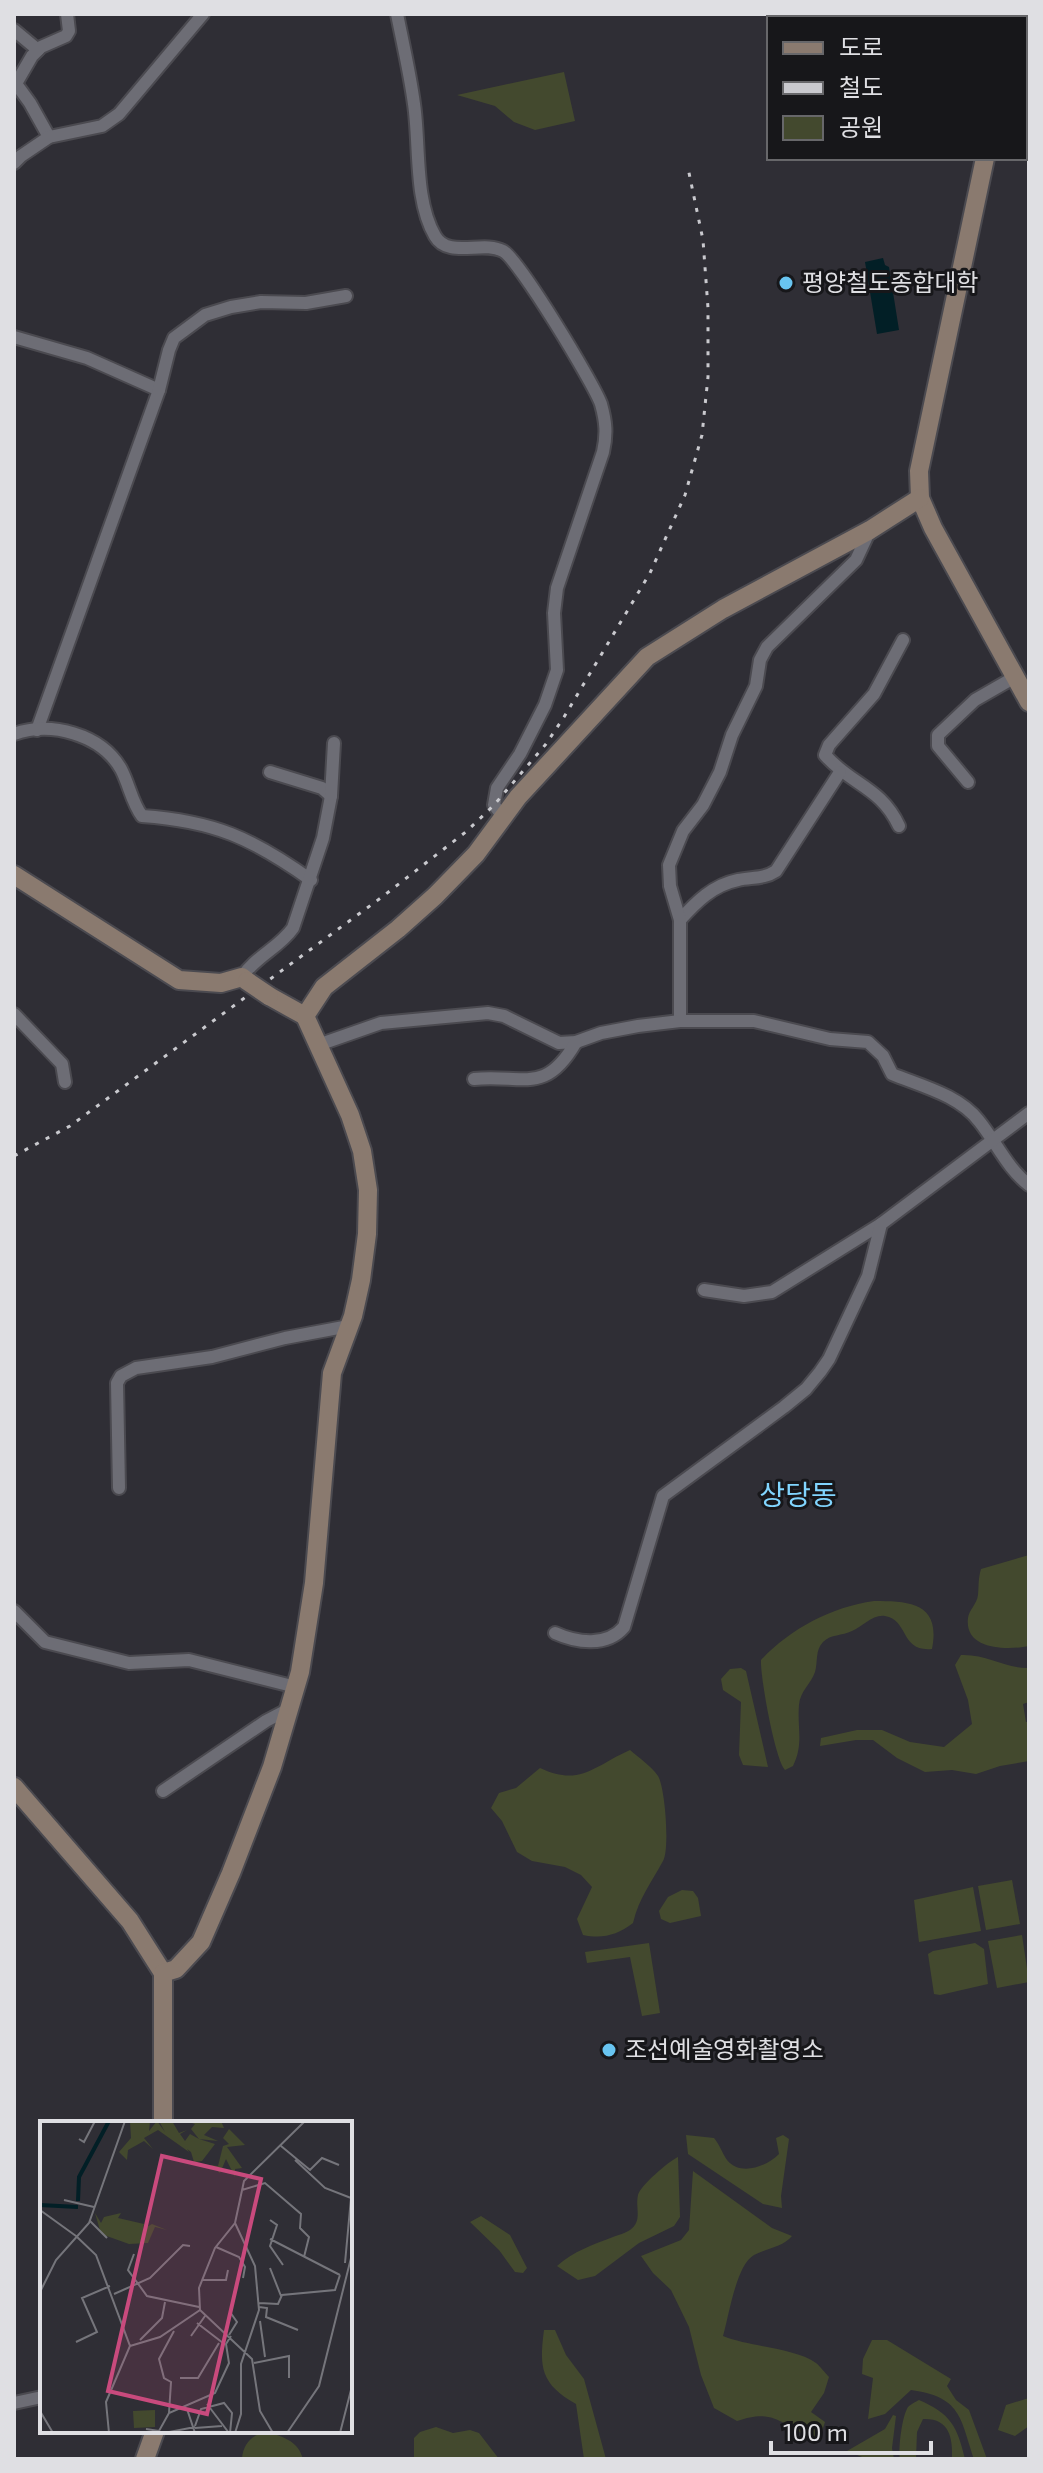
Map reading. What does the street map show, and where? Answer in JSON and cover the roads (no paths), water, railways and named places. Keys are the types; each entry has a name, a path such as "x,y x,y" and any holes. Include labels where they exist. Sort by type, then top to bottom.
{"street":[{"path":"49,137 15,84 38,50 66,36 69,31 67,14"},
{"path":"14,163 49,137 102,126 119,114 203,14"},
{"path":"397,14 414,105 421,187 435,236 450,247 496,248 510,256 551,317 599,400 607,432 557,588 554,613 557,670 545,705 520,754 497,788 494,805 503,817"},
{"path":"14,30 38,50"},
{"path":"985,160 919,471 920,498 933,528 1029,702"},
{"path":"37,730 159,390 174,338 205,315 231,307 261,302 306,303 346,296"},
{"path":"14,337 87,358 159,390"},
{"path":"305,1016 324,987 398,929 476,854 503,817 569,740 647,657 723,609 870,530 920,498"},
{"path":"680,1021 680,920 670,886 672,853 720,772 732,735 756,686 760,660 767,647 856,560 870,530"},
{"path":"899,826 891,809 870,788 840,772 825,755 829,745 874,694 903,640"},
{"path":"968,782 938,746 938,735 975,700 1015,677"},
{"path":"14,734 37,730 74,733 106,749 120,767 142,816 178,818 249,840 311,880"},
{"path":"245,979 250,965 284,941 293,928 323,838 331,796 334,743"},
{"path":"270,772 322,788 331,796"},
{"path":"680,920 698,900 723,884 769,876 776,871 840,772"},
{"path":"14,875 179,980 221,983 245,979 305,1016 350,1115 362,1151 368,1190 367,1234 361,1280 332,1373 314,1583 296,1687 267,1781 201,1942 176,1969 163,1973"},
{"path":"318,1045 381,1023 488,1013 504,1016 559,1043 680,1021 754,1021 830,1039 868,1042 883,1056 892,1074 956,1101 977,1118 1017,1176 1029,1185"},
{"path":"14,1014 62,1064 65,1082"},
{"path":"474,1079 532,1080 545,1076 567,1058 576,1042"},
{"path":"704,1290 744,1296 772,1292 881,1224 1029,1113"},
{"path":"555,1633 569,1639 597,1641 613,1637 624,1627 663,1496 784,1407 806,1389 820,1372 868,1276 881,1224"},
{"path":"119,1488 117,1383 121,1376 136,1368 232,1353 285,1338 349,1326"},
{"path":"14,1611 45,1642 129,1663 189,1660 296,1687"},
{"path":"163,1791 266,1721 289,1709"},
{"path":"14,1787 130,1921 163,1973 163,2121"},
{"path":"14,2403 40,2397"},
{"path":"145,2459 154,2433"}],"water":[{"path":"883,258 889,267 899,330 877,334 865,262"}],"railway":[{"path":"14,1156 70,1126 382,897 467,831 494,805 546,744 650,573 685,495 702,435 708,377 708,308 703,240 688,168"}],"place":[{"name":"평양철도종합대학","path":"786,283"},
{"name":"조선예술영화촬영소","path":"609,2050"}],"district":[{"name":"상당동","path":"798,1495"}]}
